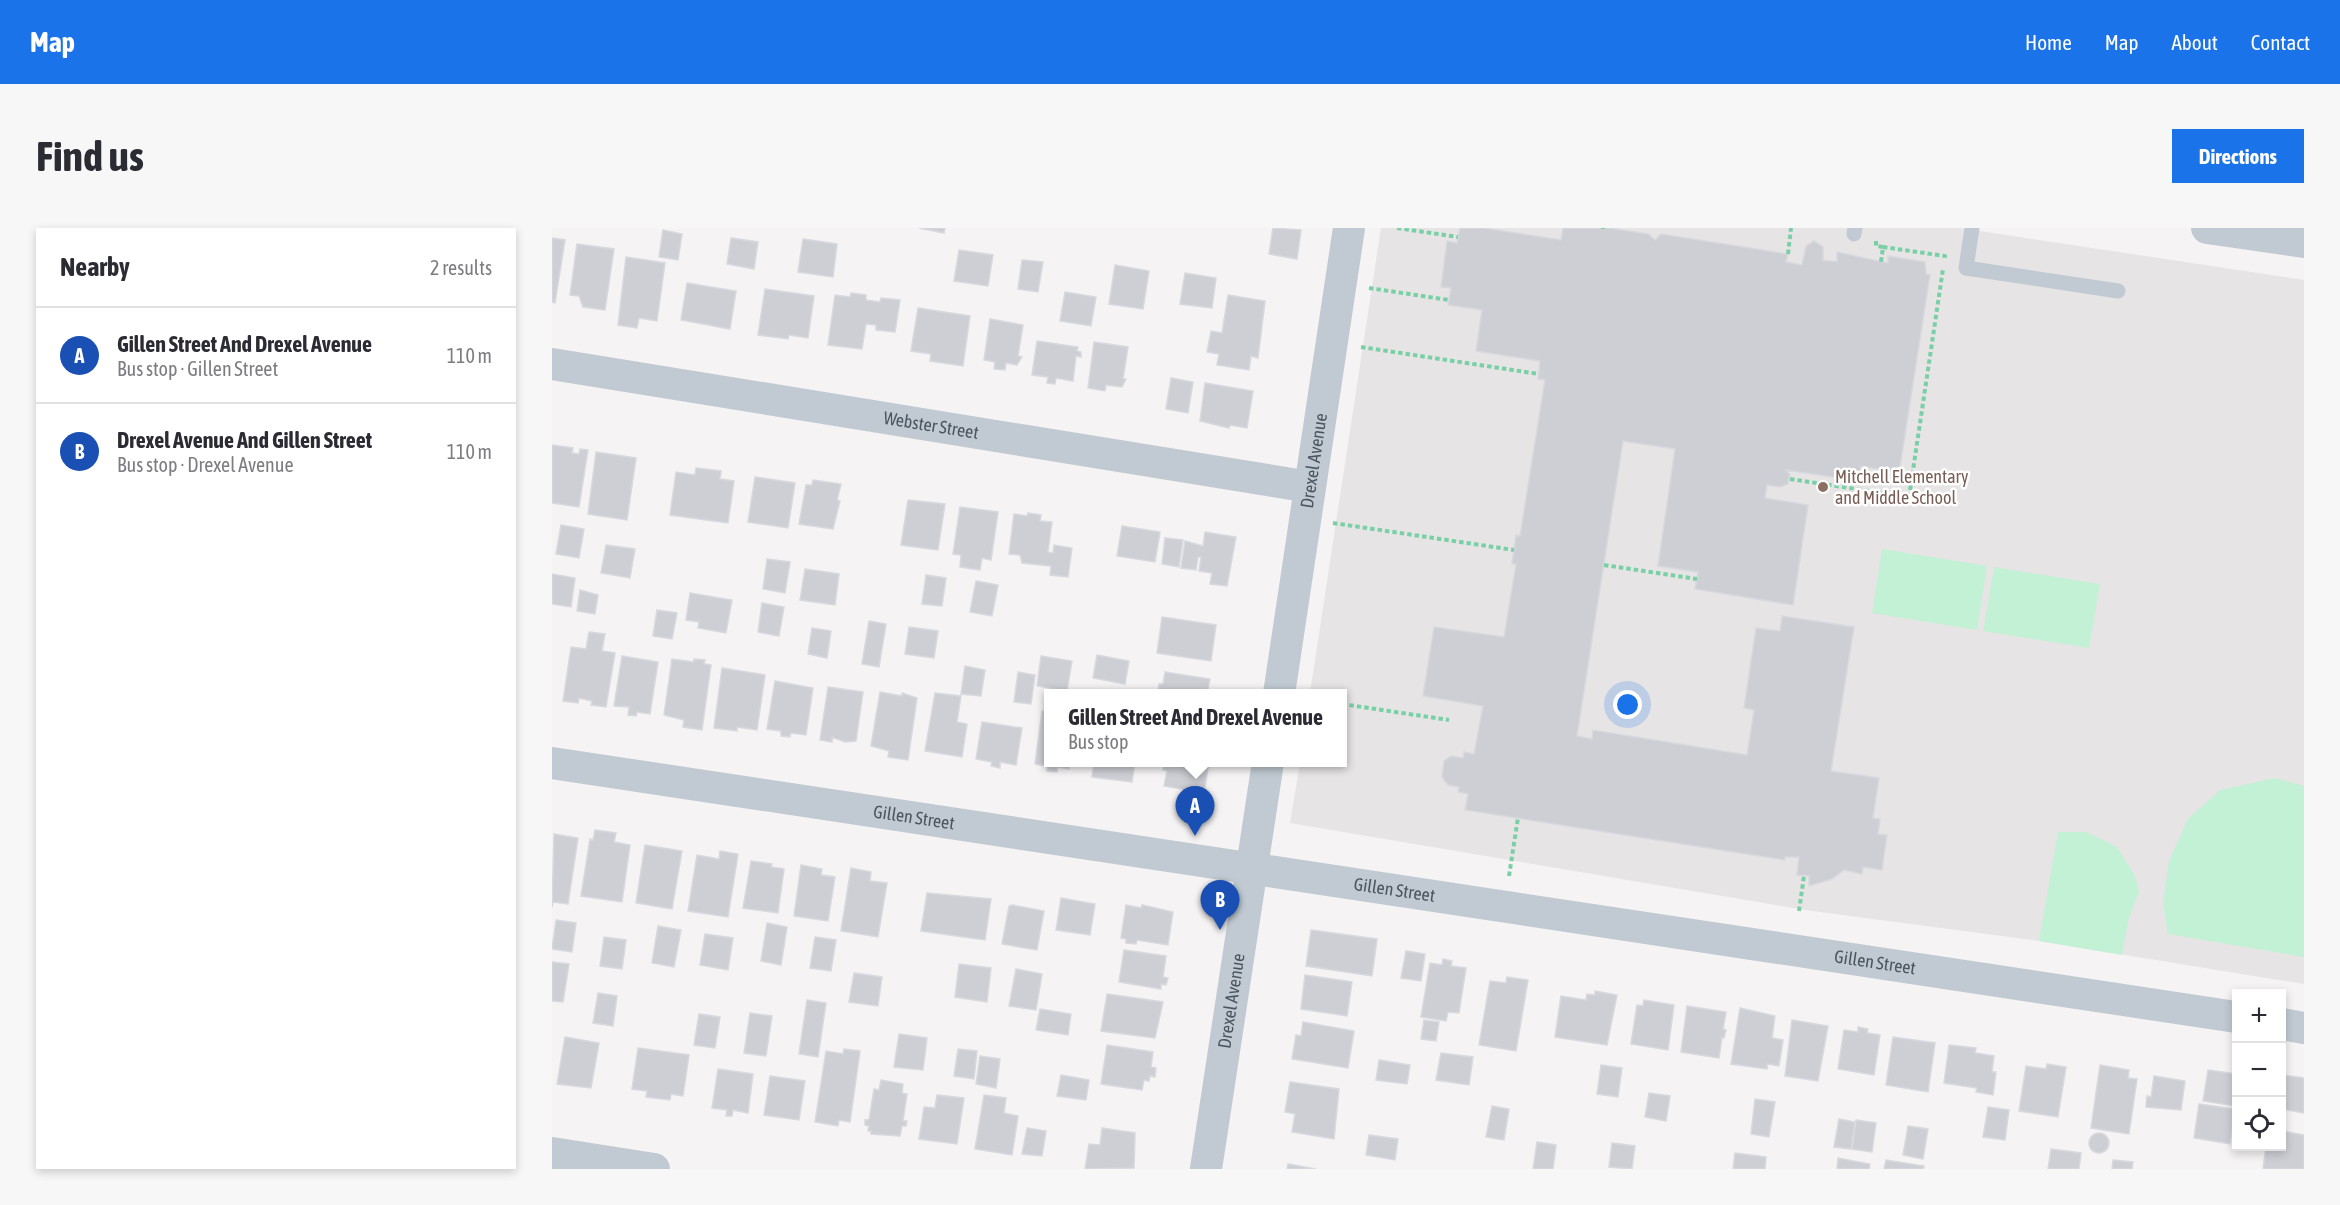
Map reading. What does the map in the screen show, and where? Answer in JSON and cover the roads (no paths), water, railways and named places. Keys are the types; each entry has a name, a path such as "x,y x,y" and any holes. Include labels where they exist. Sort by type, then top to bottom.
{"street":[{"name":"Drexel Avenue","path":"1280,689 1349,228"},
{"path":"2207,228 2304,242"},
{"name":"Webster Street","path":"552,364 1310,487"},
{"name":"Gillen Street","path":"552,763 2232,1016"},
{"name":"Drexel Avenue","path":"1206,1169 1267,767"},
{"path":"2286,1025 2304,1028"},
{"path":"552,1153 654,1169"}],"lane":[{"path":"1972,228 1966,268 2118,291"}],"place":[{"name":"Mitchell Elementary and Middle School","path":"1823,487"},
{"name":"Gillen Street And Drexel Avenue","path":"1195,836"},
{"name":"Drexel Avenue And Gillen Street","path":"1220,930"}]}
